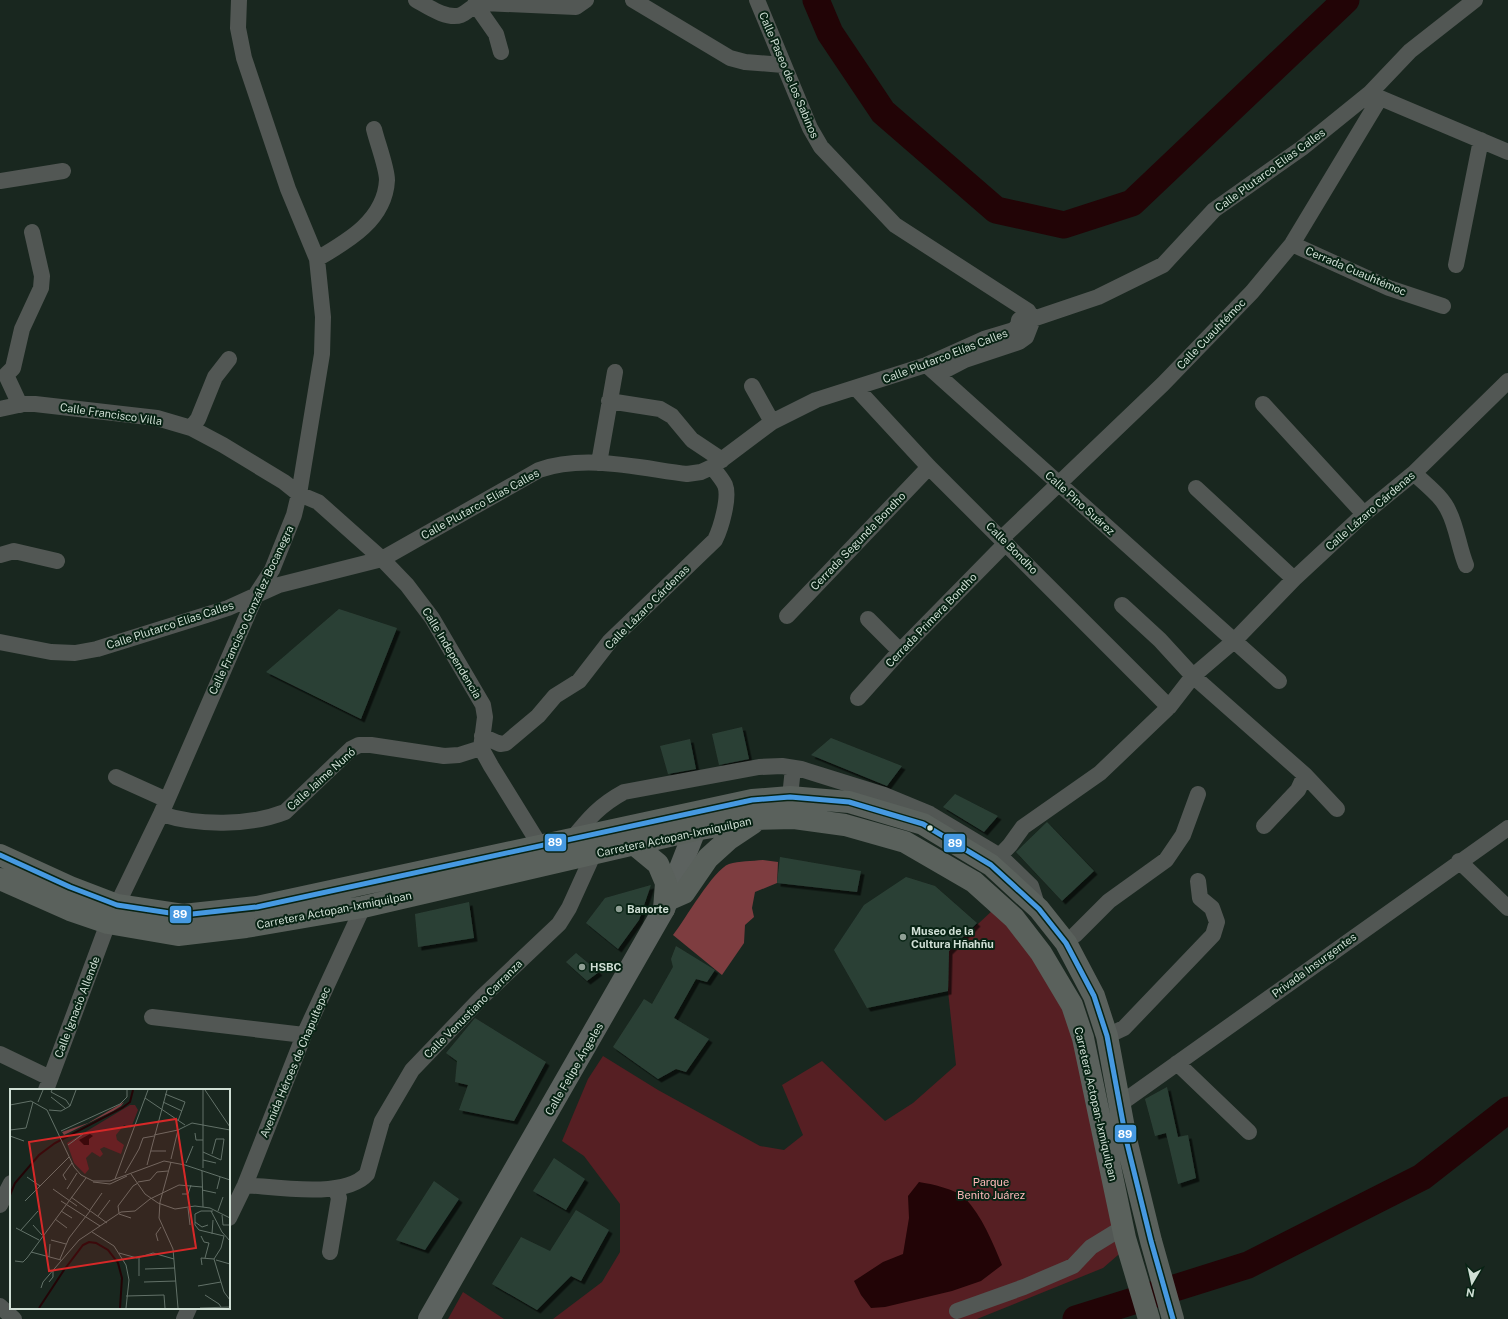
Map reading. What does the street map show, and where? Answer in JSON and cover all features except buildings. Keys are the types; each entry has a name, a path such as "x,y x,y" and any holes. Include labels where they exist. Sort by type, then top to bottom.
{"main road":[{"path":"0,855 70,888 113,914 183,915 257,907 572,839 698,820 752,800 790,798 849,802 861,796 923,824 996,861 1042,913 1066,943 1094,996 1111,1034 1112,1064 1126,1139 1151,1241 1173,1319"},
{"name":"Carretera Actopan-Ixmiquilpan","path":"0,879 70,910 113,914 178,935 246,927 363,907 636,844 698,820 757,820 794,818 845,825 905,842 974,882 1014,918 1041,953 1072,1005 1083,1038 1124,1236 1149,1319"},
{"name":"Calle Felipe Ángeles","path":"429,1319 666,904 698,820"},
{"path":"666,904 684,893 708,858 729,839 757,820"},
{"path":"636,844 658,864 666,883 666,904"}],"street":[{"name":"Calle Francisco González Bocanegra","path":"113,914 164,807 257,593 272,570 285,540 294,515 299,494 322,354 323,317 317,259 288,189 244,58 238,28 239,0"},
{"path":"416,0 445,14 453,16 460,15 475,4 576,7 586,0"},
{"path":"633,0 730,58 745,62 783,65"},
{"name":"Calle Paseo de los Sabinos","path":"757,0 810,128 821,147 895,225 1028,311 1026,320"},
{"name":"Calle Cuauhtémoc","path":"1004,540 1058,484 1163,384 1252,292 1292,244 1375,95 1410,51 1442,28 1462,5 1476,0"},
{"path":"475,4 496,34 501,52"},
{"path":"1375,95 1508,152"},
{"name":"Calle Plutarco Elías Calles","path":"0,642 51,652 75,653 97,649 228,608 257,593 279,585 352,567 364,562 382,559 539,470 556,464 599,463 687,474 701,472 717,463 772,422 816,400 856,388 932,370 984,339 1014,330 1018,325 1026,320 1098,298 1163,265 1214,210 1375,95"},
{"path":"317,259 348,241 370,220 382,204 387,179 374,129"},
{"path":"1456,265 1481,140"},
{"path":"0,181 63,171"},
{"path":"20,405 6,375 13,368 22,329 41,288 42,276 32,232"},
{"name":"Cerrada Cuauhtémoc","path":"1292,244 1390,288 1443,306"},
{"path":"191,428 198,419 215,378 228,359"},
{"name":"Calle Pino Suárez","path":"932,370 1279,681"},
{"path":"599,463 615,372"},
{"name":"Calle Lázaro Cárdenas","path":"996,861 1023,827 1100,773 1169,707 1193,676 1234,641 1294,579 1364,514 1414,473 1508,381"},
{"path":"752,386 772,422"},
{"name":"Calle Bondho","path":"856,388 929,467 1004,540 1169,707"},
{"path":"609,401 660,409 672,416 692,440 717,463"},
{"name":"Calle Francisco Villa","path":"0,409 35,404 156,418 191,428 223,445 284,482 299,494"},
{"path":"1263,404 1364,514"},
{"name":"Calle Lázaro Cárdenas","path":"481,742 500,744 506,742 538,716 555,696 579,681 610,641 715,540 720,530 727,493 717,463"},
{"name":"Cerrada Segunda Bondho","path":"787,616 929,467"},
{"path":"1414,473 1442,500 1450,512 1460,550 1466,565"},
{"path":"1196,488 1294,579"},
{"name":"Calle Independencia","path":"299,494 318,502 382,559 407,585 432,618 483,705 485,717 481,742"},
{"name":"Cerrada Primera Bondho","path":"858,698 1004,540"},
{"path":"0,555 14,551 57,561"},
{"path":"1122,605 1160,640 1193,676 1305,775 1337,809"},
{"path":"868,619 900,651"},
{"path":"481,742 491,766 541,846"},
{"name":"Calle Jaime Nunó","path":"116,777 164,807 179,820 199,822 254,821 273,817 285,812 351,749 359,745 371,745 444,756 459,755 481,742"},
{"path":"572,839 592,814 605,802 624,792 759,767 793,768 861,796"},
{"path":"790,798 793,768"},
{"path":"1264,826 1298,790 1305,775"},
{"path":"1075,935 1110,901 1166,860 1183,835 1198,794"},
{"name":"Privada Insurgentes","path":"1120,1104 1459,861 1508,828"},
{"name":"Calle Venustiano Carranza","path":"335,1188 361,1180 367,1174 382,1121 412,1070 482,997 559,924 569,908 594,853"},
{"path":"1459,861 1508,908"},
{"path":"1042,913 1058,921 1075,935 1111,1034 1124,1028 1213,935 1218,922 1212,908 1200,898 1198,881"},
{"name":"Avenida Héroes de Chapultepec","path":"230,1215 238,1190 304,1035 363,907"},
{"name":"Calle Ignacio Allende","path":"48,1084 113,914"},
{"path":"152,1017 304,1035"},
{"path":"0,1054 48,1084"},
{"path":"1177,1062 1250,1132"},
{"path":"10,1185 0,1206 10,1209"},
{"path":"238,1190 335,1188 339,1198 330,1252"},
{"path":"957,1311 1024,1287 1073,1266 1091,1247 1124,1236"},
{"path":"0,1306 14,1319"},
{"path":"184,1319 189,1309"}],"green space":[{"name":"Parque Benito Juárez","path":"994,909 1054,982 1083,1038 1125,1249 1103,1268 977,1319 553,1319 602,1282 620,1252 620,1204 584,1156 562,1141 588,1079 603,1056 658,1090 760,1146 784,1150 803,1135 782,1085 822,1061 885,1121 913,1103 956,1065 948,991 949,951"},
{"path":"463,1292 504,1319 448,1319"}],"shaded area":[{"path":"763,860 778,862 777,883 755,892 752,908 754,917 745,925 744,943 722,975 673,935 707,885 722,868 733,863"},
{"path":"919,1182 955,1192 965,1198 982,1221 1002,1265 981,1281 952,1291 885,1307 871,1308 861,1295 854,1281 883,1262 903,1254 909,1218 908,1196"}],"waterway":[{"path":"816,0 830,33 883,112 996,210 1064,225 1132,203 1346,0"},
{"path":"1076,1319 1248,1265 1422,1177 1508,1110"}],"transit line":[{"name":"89","path":"0,855 70,887 117,905 183,915 257,907 752,800 790,797 849,802 923,824 991,865 1039,909 1066,943 1094,996 1107,1036 1126,1139 1151,1241 1173,1319"}],"place":[{"name":"Banorte","path":"619,909"},
{"name":"Museo de la Cultura Hñahñu","path":"903,937"},
{"name":"HSBC","path":"582,967"}]}
